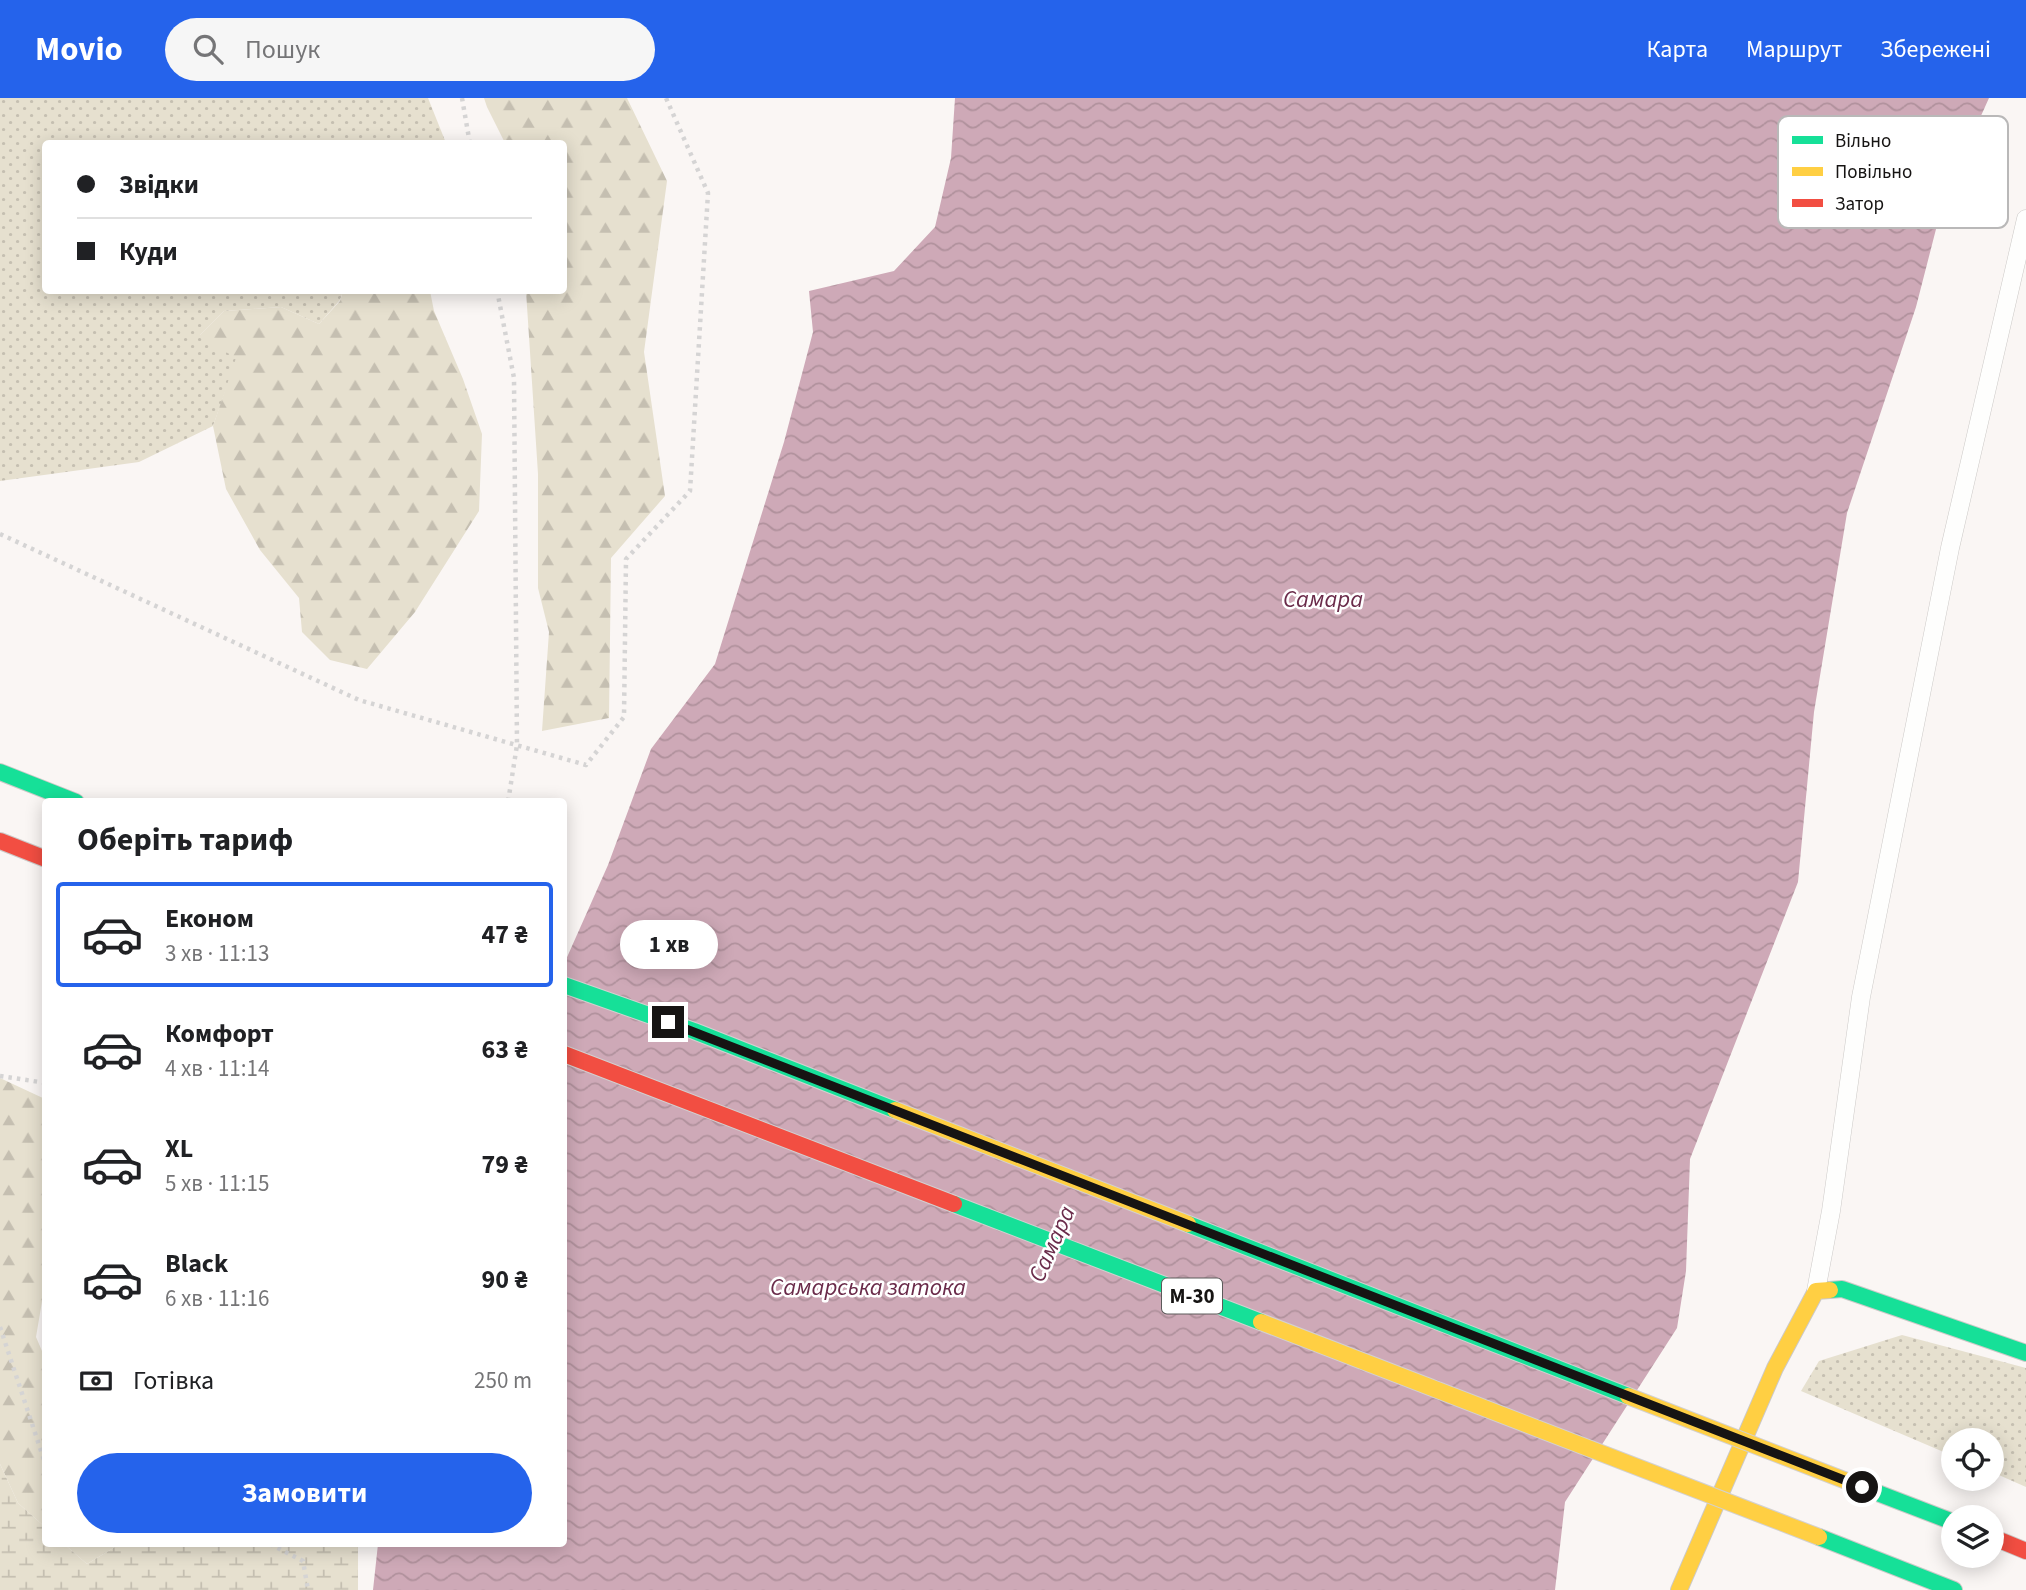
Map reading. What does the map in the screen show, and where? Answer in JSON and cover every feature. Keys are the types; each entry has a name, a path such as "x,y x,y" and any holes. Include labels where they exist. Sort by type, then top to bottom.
{"main road":[{"path":"0,772 66,798"},
{"path":"0,841 42,857"},
{"path":"567,986 694,1031 1941,1517"},
{"name":"М-30","path":"567,1055 1954,1590"},
{"path":"1679,1590 1775,1368 1816,1291 1842,1289 2026,1353"},
{"path":"2004,1542 2026,1550"}],"lane":[{"path":"1816,1291 1831,1211 1863,984 1950,548 2026,219"}],"path":[{"path":"462,98 469,140"},
{"path":"0,534 359,700 586,765 624,717 626,559 690,491 708,193 666,98"},
{"path":"498,294 514,377 517,745 509,798"},
{"path":"0,1076 42,1082"},
{"path":"0,1327 42,1454"},
{"path":"276,1547 303,1561 308,1590"}],"green space":[{"path":"0,98 428,98 445,140 42,140 42,294 342,294 319,324 281,307 224,311 200,335 237,358 213,426 139,462 0,481"},
{"path":"484,98 627,98 667,181 644,352 665,496 611,558 609,718 542,731 549,632 538,588 538,474 526,294 567,294 567,140 504,140"},
{"path":"342,294 431,294 434,311 463,379 482,434 479,511 415,612 367,669 330,660 302,632 299,598 260,550 226,489 213,426 236,358 199,336 224,311 281,307 319,324 340,301"},
{"path":"0,1078 42,1098 42,1302 36,1337 42,1351 42,1524 18,1503 0,1464"},
{"path":"1902,1335 2026,1368 2026,1487 2004,1477 2004,1428 1941,1428 1941,1451 1801,1391 1819,1361"},
{"path":"0,1464 18,1503 42,1524 42,1547 67,1547 87,1564 115,1547 358,1547 358,1590 0,1590"},
{"path":"67,1547 115,1547 87,1564"}],"water":[{"name":"Самара","path":"955,98 1989,98 1981,116 1778,116 1778,228 1936,228 1916,307 1847,513 1814,712 1798,882 1690,1159 1686,1271 1677,1328 1565,1502 1555,1590 373,1590 378,1547 567,1547 567,957 608,865 651,749 715,664 784,442 813,332 809,291 894,271 935,227 951,158"}],"traffic: fast":[{"path":"0,772 66,798"},
{"path":"567,986 694,1031 895,1110"},
{"path":"954,1204 1261,1322"},
{"path":"1188,1224 1628,1396"},
{"path":"1830,1290 1842,1289 2026,1353"},
{"path":"1862,1487 1941,1517"},
{"path":"1819,1537 1954,1590"}],"traffic: slow":[{"path":"895,1110 1188,1224"},
{"path":"1679,1590 1775,1368 1816,1291 1830,1290"},
{"path":"1261,1322 1819,1537"},
{"path":"1628,1396 1862,1487"}],"traffic: jam":[{"path":"0,841 42,857"},
{"path":"567,1055 954,1204"},
{"path":"2004,1542 2026,1551"}],"route":[{"path":"668,1022 1862,1487"}],"water label":[{"name":"Самарська затока","path":"868,1287"}]}
